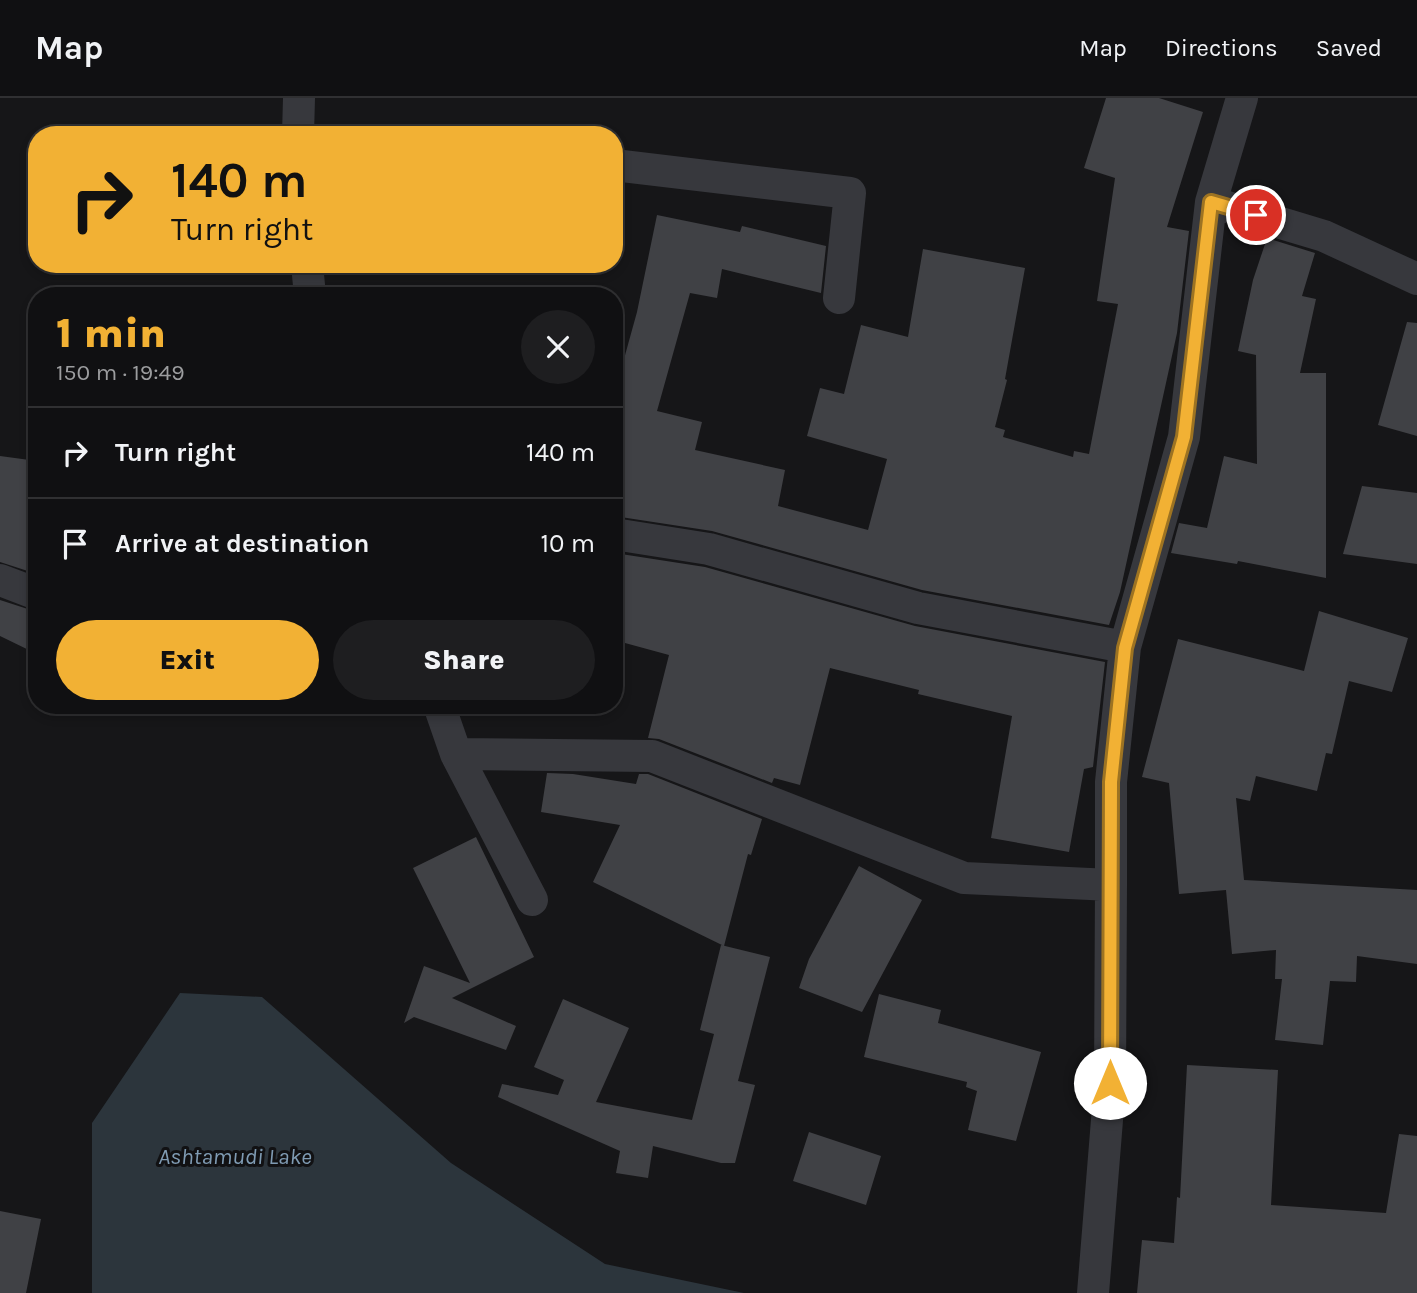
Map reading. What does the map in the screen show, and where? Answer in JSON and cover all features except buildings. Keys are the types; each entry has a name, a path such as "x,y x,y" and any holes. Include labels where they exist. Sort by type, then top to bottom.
{"street":[{"path":"298,126 299,98"},
{"path":"1093,1293 1110,1083 1111,782 1125,648 1184,437 1211,202 1242,98"},
{"path":"623,166 850,193 839,298"},
{"path":"1211,202 1324,236 1417,279"},
{"path":"623,535 709,548 918,608 1125,648"},
{"path":"0,580 28,591"},
{"path":"442,714 456,754 532,900"},
{"path":"456,754 652,757 964,878 1111,885"}],"water":[{"name":"Ashtamudi Lake","path":"180,993 262,997 451,1163 605,1264 744,1293 92,1293 92,1123"}],"route":[{"path":"1110,1083 1111,782 1125,648 1184,437 1211,202 1256,215"}]}
